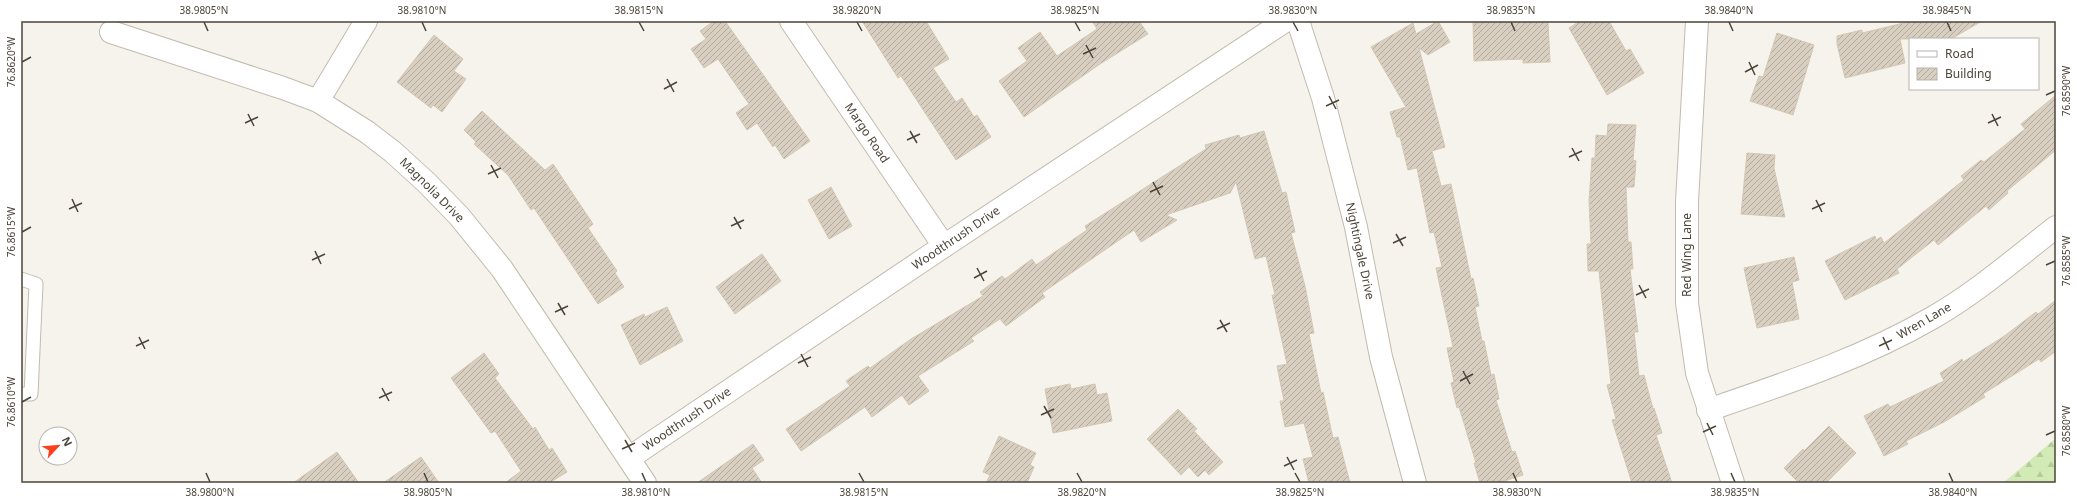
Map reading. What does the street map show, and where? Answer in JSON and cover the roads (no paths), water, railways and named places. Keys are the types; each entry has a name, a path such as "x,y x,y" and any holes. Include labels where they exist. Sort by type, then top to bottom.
{"street":[{"path":"318,101 366,21"},
{"name":"Margo Road","path":"790,21 944,246"},
{"name":"Woodthrush Drive","path":"629,458 944,246 1285,21"},
{"name":"Nightingale Drive","path":"1298,21 1327,113 1356,227 1381,357 1415,483"},
{"name":"Red Wing Lane","path":"1697,21 1687,202 1687,303 1697,373 1733,483"},
{"name":"Magnolia Drive","path":"111,32 283,88 318,101 367,132 393,152 427,183 459,216 502,269 645,483"},
{"name":"Wren Lane","path":"1708,410 1834,366 1933,318 1979,287 2056,227"}],"lane":[{"path":"21,279 36,284 31,394 21,394"}]}
